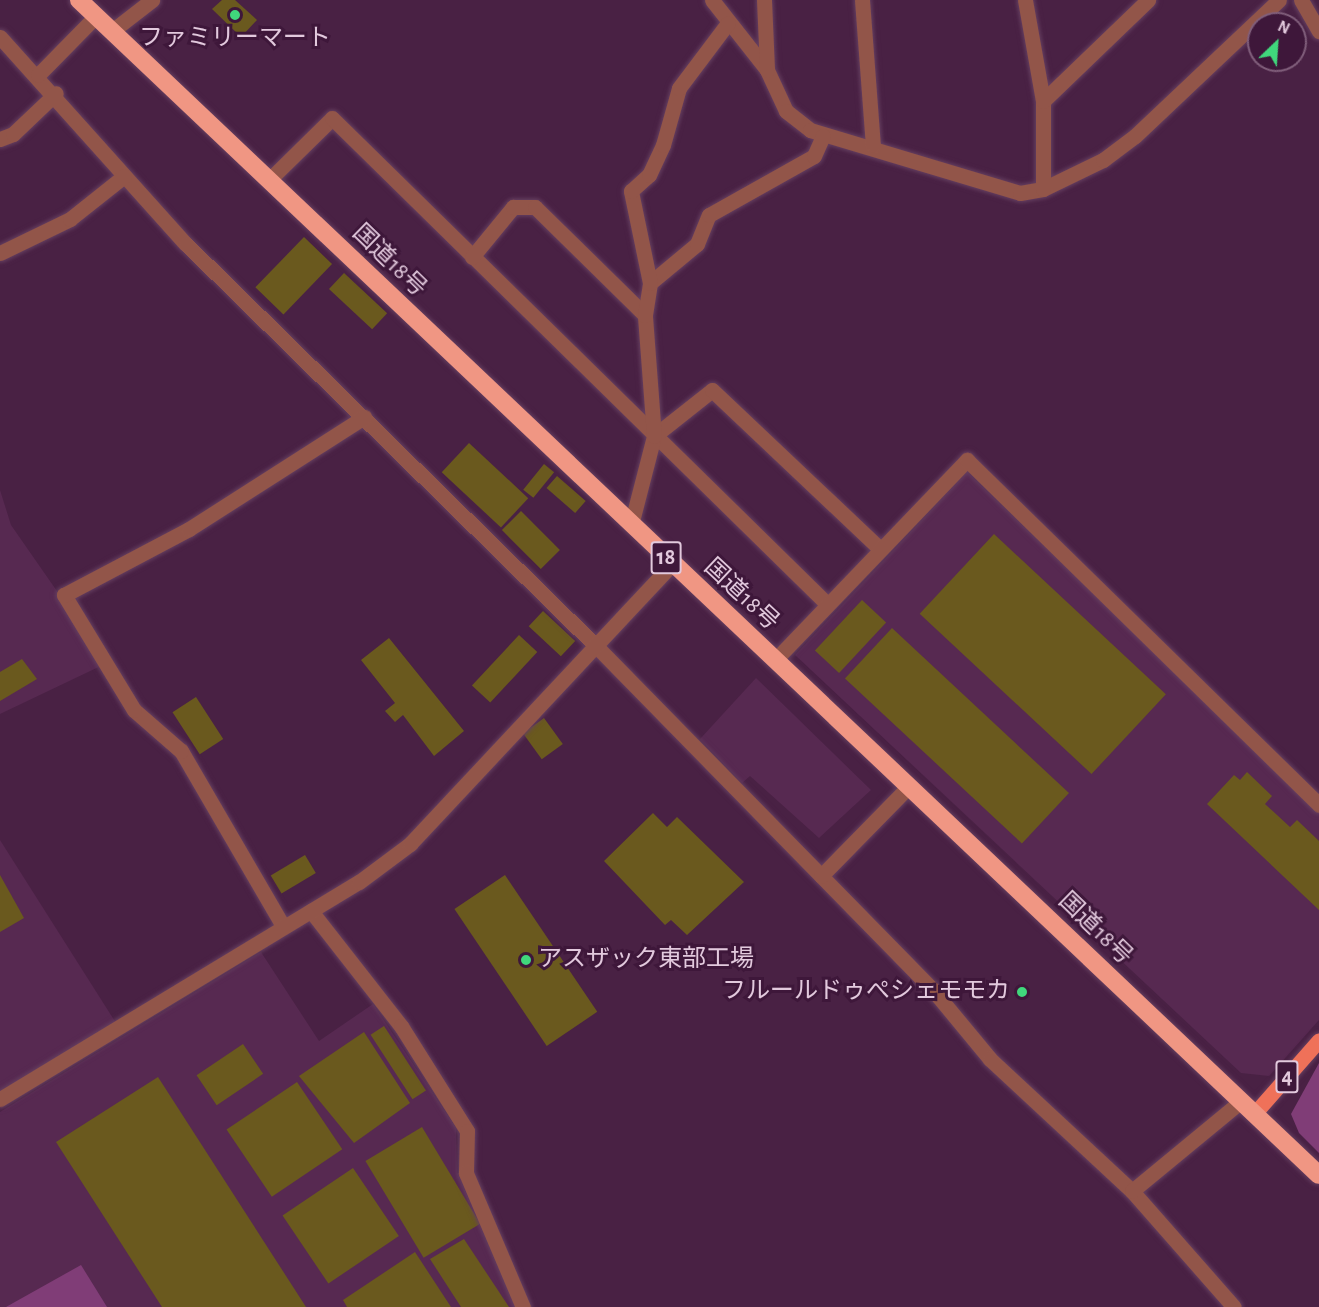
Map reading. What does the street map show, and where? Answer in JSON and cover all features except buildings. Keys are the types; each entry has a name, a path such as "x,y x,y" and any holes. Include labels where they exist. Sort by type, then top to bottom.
{"highway":[{"name":"国道18号","path":"79,0 1319,1175"}],"main road":[{"name":"4","path":"1254,1114 1319,1040"}],"street":[{"path":"112,31 152,0"},
{"path":"712,0 767,70 786,111 823,136 873,145 1020,192 1043,189 1103,160 1135,136 1279,0"},
{"path":"764,0 767,70"},
{"path":"862,0 873,145"},
{"path":"1025,0 1043,101 1043,189"},
{"path":"1043,101 1148,0"},
{"path":"1301,0 1319,32"},
{"path":"38,75 96,16"},
{"path":"631,525 654,436 645,315 650,283 631,191 649,175 663,145 679,88 728,23"},
{"path":"0,37 56,93 124,176 598,648 933,990 990,1059 1132,1191 1234,1307"},
{"path":"0,139 13,134 56,93"},
{"path":"269,180 332,118 827,604"},
{"path":"650,283 697,244 709,215 814,156 823,136"},
{"path":"0,253 70,219 124,176"},
{"path":"472,257 513,207 535,207 645,315"},
{"path":"654,436 712,390 880,549"},
{"path":"283,926 181,751 134,710 64,595 189,529 364,417"},
{"path":"776,659 967,460 1319,805"},
{"path":"0,1099 311,911 410,844 598,648 672,564"},
{"path":"821,876 909,786"},
{"path":"311,911 401,1026 467,1131 466,1173 523,1307"},
{"path":"1132,1191 1240,1101"}],"shaded area":[{"path":"967,472 1319,812 1319,1020 1269,1076 1241,1073 795,655"},
{"path":"0,490 11,525 107,663 0,714"},
{"path":"756,678 871,790 819,838 750,776 742,783 700,739"},
{"path":"0,840 116,1023 0,1091"},
{"path":"261,952 319,1041 373,1004 456,1128 457,1172 515,1307 0,1307 0,1112"},
{"path":"1319,1063 1319,1153 1299,1133 1291,1114"},
{"path":"81,1265 107,1307 6,1307"}],"place":[{"name":"ファミリーマート","path":"235,15"},
{"name":"アスザック東部工場","path":"526,960"},
{"name":"フルールドゥぺシェモモカ","path":"1022,992"}]}
